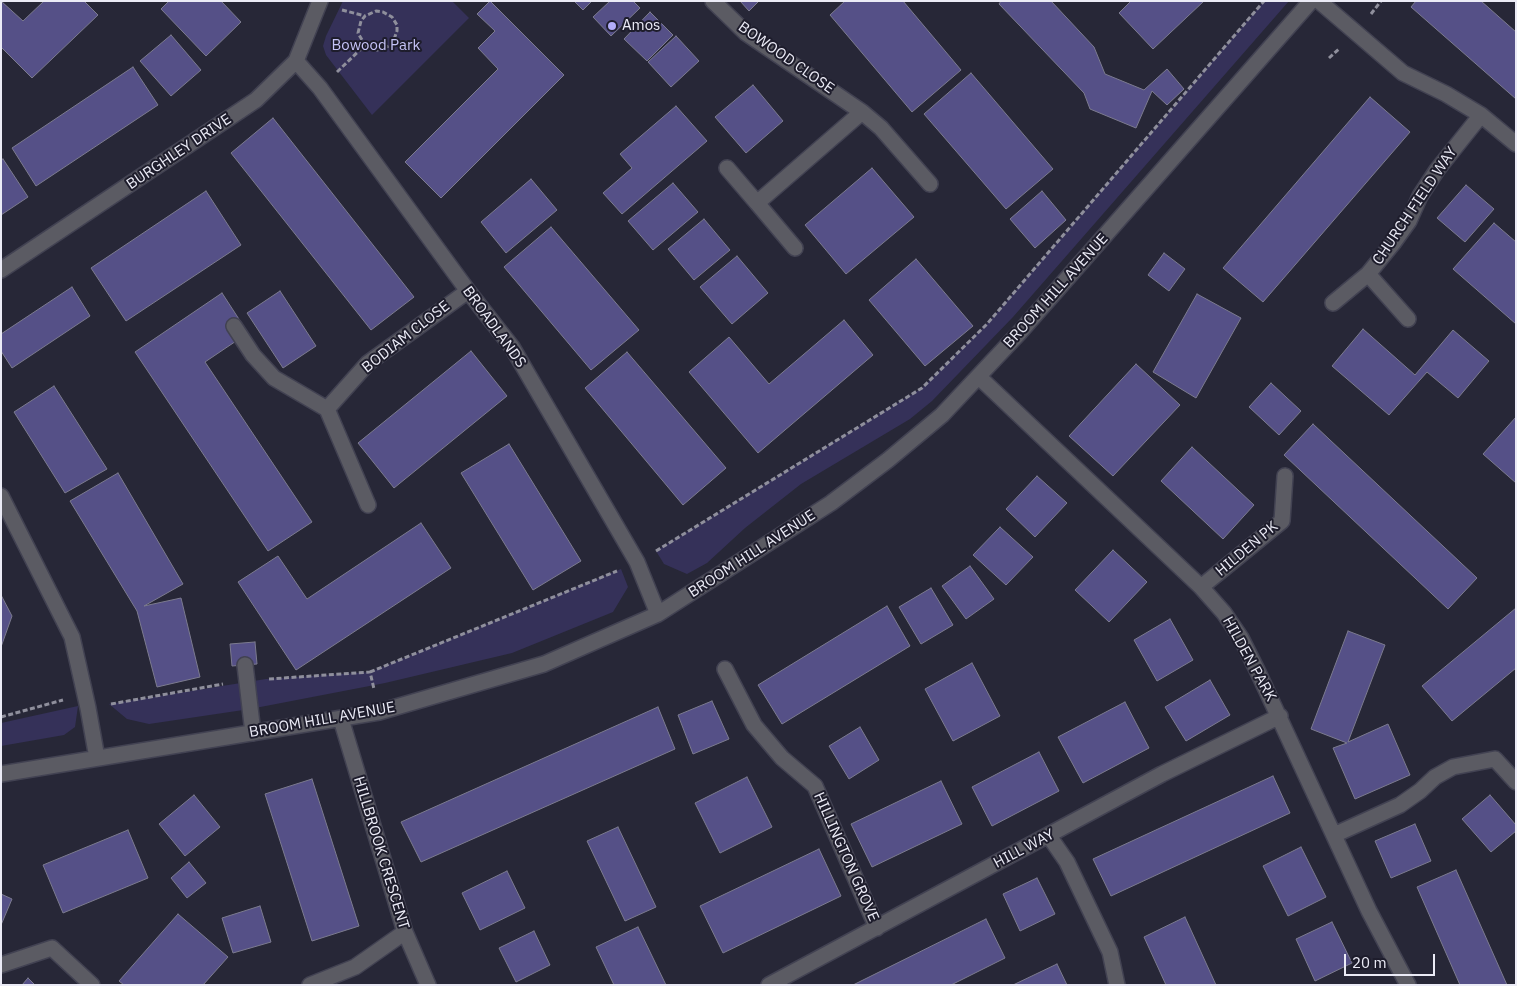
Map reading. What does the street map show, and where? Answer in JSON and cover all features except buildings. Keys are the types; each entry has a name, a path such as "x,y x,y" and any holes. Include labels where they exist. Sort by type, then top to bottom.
{"street":[{"name":"BURGHLEY DRIVE","path":"1,270 256,100 296,61 320,1"},
{"name":"BOWOOD CLOSE","path":"714,1 746,33 862,112 881,128 930,184"},
{"name":"BROOM HILL AVENUE","path":"1,774 379,712 544,664 658,614 831,504 926,428 979,377 1311,1"},
{"path":"1319,1 1403,73 1446,94 1481,115 1516,144"},
{"name":"BROADLANDS","path":"296,61 320,88 512,347 637,562 658,614"},
{"path":"757,203 862,112"},
{"name":"CHURCH FIELD WAY","path":"1332,303 1368,274 1409,221 1420,196 1437,170 1481,115"},
{"path":"727,168 795,248"},
{"name":"CHURCH FIELD WAY","path":"1368,274 1408,319"},
{"name":"BODIAM CLOSE","path":"327,409 368,363 468,290"},
{"path":"234,326 253,355 274,378 327,409 368,505"},
{"name":"HILDEN PARK","path":"979,377 1201,587 1224,613 1241,638 1280,716 1369,912 1408,985"},
{"name":"HILDEN PK","path":"1201,587 1282,521 1285,476"},
{"path":"1,496 72,637 97,758"},
{"path":"245,665 253,732"},
{"name":"HILLINGTON GROVE","path":"724,669 754,725 782,758 815,786 878,928"},
{"name":"HILL WAY","path":"770,985 1162,774 1280,716"},
{"name":"HILLBROOK CRESCENT","path":"341,719 405,932 428,985"},
{"path":"1334,835 1400,805 1420,791 1434,777 1454,767 1495,759 1516,782"},
{"path":"1049,836 1067,862 1110,952 1117,985"},
{"path":"310,985 355,967 405,932"},
{"path":"1,965 52,948 92,985"}],"path":[{"path":"370,672 637,562 922,388 987,324 1264,1"},
{"path":"376,12 383,12 392,17 397,24 397,32 392,45 377,50 365,45 358,33 361,21 366,16 376,12"},
{"path":"320,88 365,45"},
{"path":"1,717 85,694"}],"green space":[{"name":"Bowood Park","path":"343,1 452,1 469,18 372,115 326,55 323,46"},
{"path":"1264,1 1289,1 1013,317 932,401 910,419 801,484 745,528 707,563 687,574 664,564 656,551 922,388 987,324"},
{"path":"621,569 628,587 613,612 512,653 385,683 250,709 149,724 127,719 109,704 266,679 370,672"},
{"path":"78,706 75,727 64,735 1,746 1,723"}],"place":[{"name":"Amos","path":"612,26"}]}
